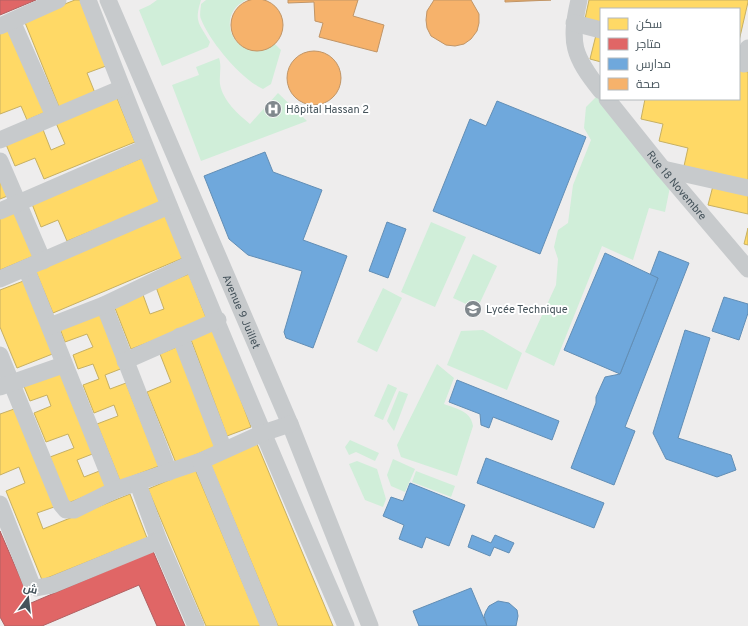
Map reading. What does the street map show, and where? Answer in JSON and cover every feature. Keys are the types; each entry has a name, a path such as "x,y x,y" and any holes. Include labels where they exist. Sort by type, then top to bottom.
{"street":[{"path":"54,116 6,23 58,0"},
{"path":"88,0 192,263 218,320 263,433 346,626"},
{"name":"Avenue 9 Juillet","path":"108,0 290,424 370,626"},
{"path":"579,0 574,23 574,42 585,69 600,90"},
{"path":"574,23 600,30"},
{"path":"0,140 122,88"},
{"name":"Rue 18 Novembre","path":"608,100 663,169 748,269"},
{"path":"0,211 146,148"},
{"path":"0,162 43,261"},
{"path":"663,169 748,188"},
{"path":"0,279 169,206"},
{"path":"50,326 104,305 192,263"},
{"path":"26,268 115,490"},
{"path":"104,305 169,472"},
{"path":"125,361 218,320"},
{"path":"180,336 224,450"},
{"path":"0,355 5,385 63,508 66,510 74,510 115,490 138,484 201,461 263,433 290,424"},
{"path":"5,385 64,365"},
{"path":"201,461 269,626"},
{"path":"138,484 196,626"},
{"path":"0,504 32,585 36,588 52,585 160,541"}],"green space":[{"path":"157,0 201,0 198,18 200,26 210,42 208,47 162,66 139,10"},
{"path":"206,0 246,0 236,8 231,17 230,28 240,45 250,50 262,50 275,44 281,50 271,84 263,89 254,84 236,69 219,49 205,28 200,17 201,4"},
{"path":"219,58 220,84 224,96 236,111 250,124 278,93 307,121 201,161 172,85 199,75 196,67"},
{"path":"597,96 670,187 665,212 649,208 633,260 602,246 554,366 525,352 556,285 558,259 554,247 558,230 568,223 573,185 591,140 584,128 586,107"},
{"path":"431,222 466,237 435,307 401,292"},
{"path":"473,254 497,266 477,309 453,298"},
{"path":"383,288 402,298 377,352 357,342"},
{"path":"483,330 522,353 507,390 447,365 461,331"},
{"path":"437,364 454,378 444,404 463,411 472,421 473,426 457,476 401,457 397,445"},
{"path":"388,384 397,388 383,420 374,416"},
{"path":"399,391 408,394 394,431 387,421"},
{"path":"350,440 379,453 375,461 356,452 349,455 345,447"},
{"path":"393,459 415,469 405,492 391,486 387,475"},
{"path":"357,461 377,469 386,499 383,507 365,500 349,464"},
{"path":"416,471 455,486 451,497 412,482"}],"building: سكن":[{"path":"75,0 80,0 106,66 87,73 95,93 59,107 24,20"},
{"path":"589,0 748,0 740,37 740,8 600,8 600,22 585,19"},
{"path":"12,26 48,111 27,120 21,106 0,114 0,31"},
{"path":"596,35 600,37 600,62 590,59"},
{"path":"740,70 748,72 748,182 684,166 688,148 659,141 663,124 641,119 645,100 740,100"},
{"path":"117,98 135,142 44,179 35,158 15,166 5,142 42,127 51,150 65,144 56,123"},
{"path":"142,158 161,203 67,241 58,220 41,227 32,204"},
{"path":"0,171 10,195 0,199"},
{"path":"714,182 748,190 748,214 708,205"},
{"path":"17,210 36,255 0,270 0,217"},
{"path":"164,213 183,258 53,313 34,267"},
{"path":"748,228 748,245 744,244"},
{"path":"189,274 207,320 131,349 113,303 142,292 150,314 164,309 156,287"},
{"path":"26,280 55,353 17,368 0,327 0,290"},
{"path":"100,310 123,368 105,375 110,389 126,383 159,466 120,481 97,424 118,416 114,405 94,413 83,385 99,379 93,364 78,369 73,355 93,347 87,334 65,342 59,326"},
{"path":"214,328 251,427 227,436 190,337"},
{"path":"179,346 219,445 176,463 147,392 171,382 160,354"},
{"path":"62,369 95,453 77,460 84,477 102,470 109,487 68,503 50,457 74,448 68,434 46,442 34,413 51,406 47,395 30,401 23,384"},
{"path":"17,408 57,506 37,513 43,529 130,494 147,538 42,580 6,491 25,483 19,467 0,475 0,414"},
{"path":"257,444 333,626 278,626 210,463"},
{"path":"195,469 261,626 206,626 148,489"}],"building: متاجر":[{"path":"0,0 36,0 0,15"},
{"path":"0,531 31,603 153,551 185,626 157,626 139,585 42,626 5,626 0,617"}],"building: مدارس":[{"path":"497,101 586,137 540,254 433,211 470,119 486,126"},
{"path":"265,152 273,172 322,190 303,240 347,256 313,348 286,338 284,332 302,271 248,255 229,239 204,176"},
{"path":"387,222 406,229 388,278 369,271"},
{"path":"659,251 689,263 625,427 635,431 614,485 571,468 596,403 596,397 605,377 620,374 658,278 650,275"},
{"path":"605,253 658,278 620,374 564,350"},
{"path":"724,297 748,304 748,313 739,340 712,331"},
{"path":"685,330 710,338 678,438 731,455 736,470 717,477 666,459 653,433"},
{"path":"457,380 559,421 552,440 493,417 489,428 481,425 480,414 449,402"},
{"path":"486,458 604,503 594,528 477,483"},
{"path":"410,483 465,505 449,546 426,537 422,548 399,539 404,525 383,516 391,497 403,501"},
{"path":"472,535 491,543 495,535 514,543 509,553 494,547 490,556 468,547"},
{"path":"471,588 487,626 419,626 413,611"},
{"path":"498,601 509,603 517,610 518,616 516,626 487,626 484,616 486,611 489,606"}],"building: صحة":[{"path":"252,-1 262,-1 276,6 283,20 283,30 276,44 262,51 252,51 242,47 235,40 231,30 231,20 235,10 242,3"},
{"path":"288,0 358,0 353,16 384,25 377,52 319,37 323,23 315,21 314,2 288,3"},
{"path":"434,0 471,0 479,14 479,23 477,31 471,39 464,44 455,46 446,45 431,36 427,28 426,20 427,11"},
{"path":"505,0 551,0 505,2"},
{"path":"314,51 324,53 333,59 339,68 341,78 339,88 333,97 324,103 314,105 304,103 295,97 289,88 287,78 289,68 295,59 304,53"}],"place":[{"name":"Hôpital Hassan 2","path":"273,109"},
{"name":"Lycée Technique","path":"473,309"}]}
